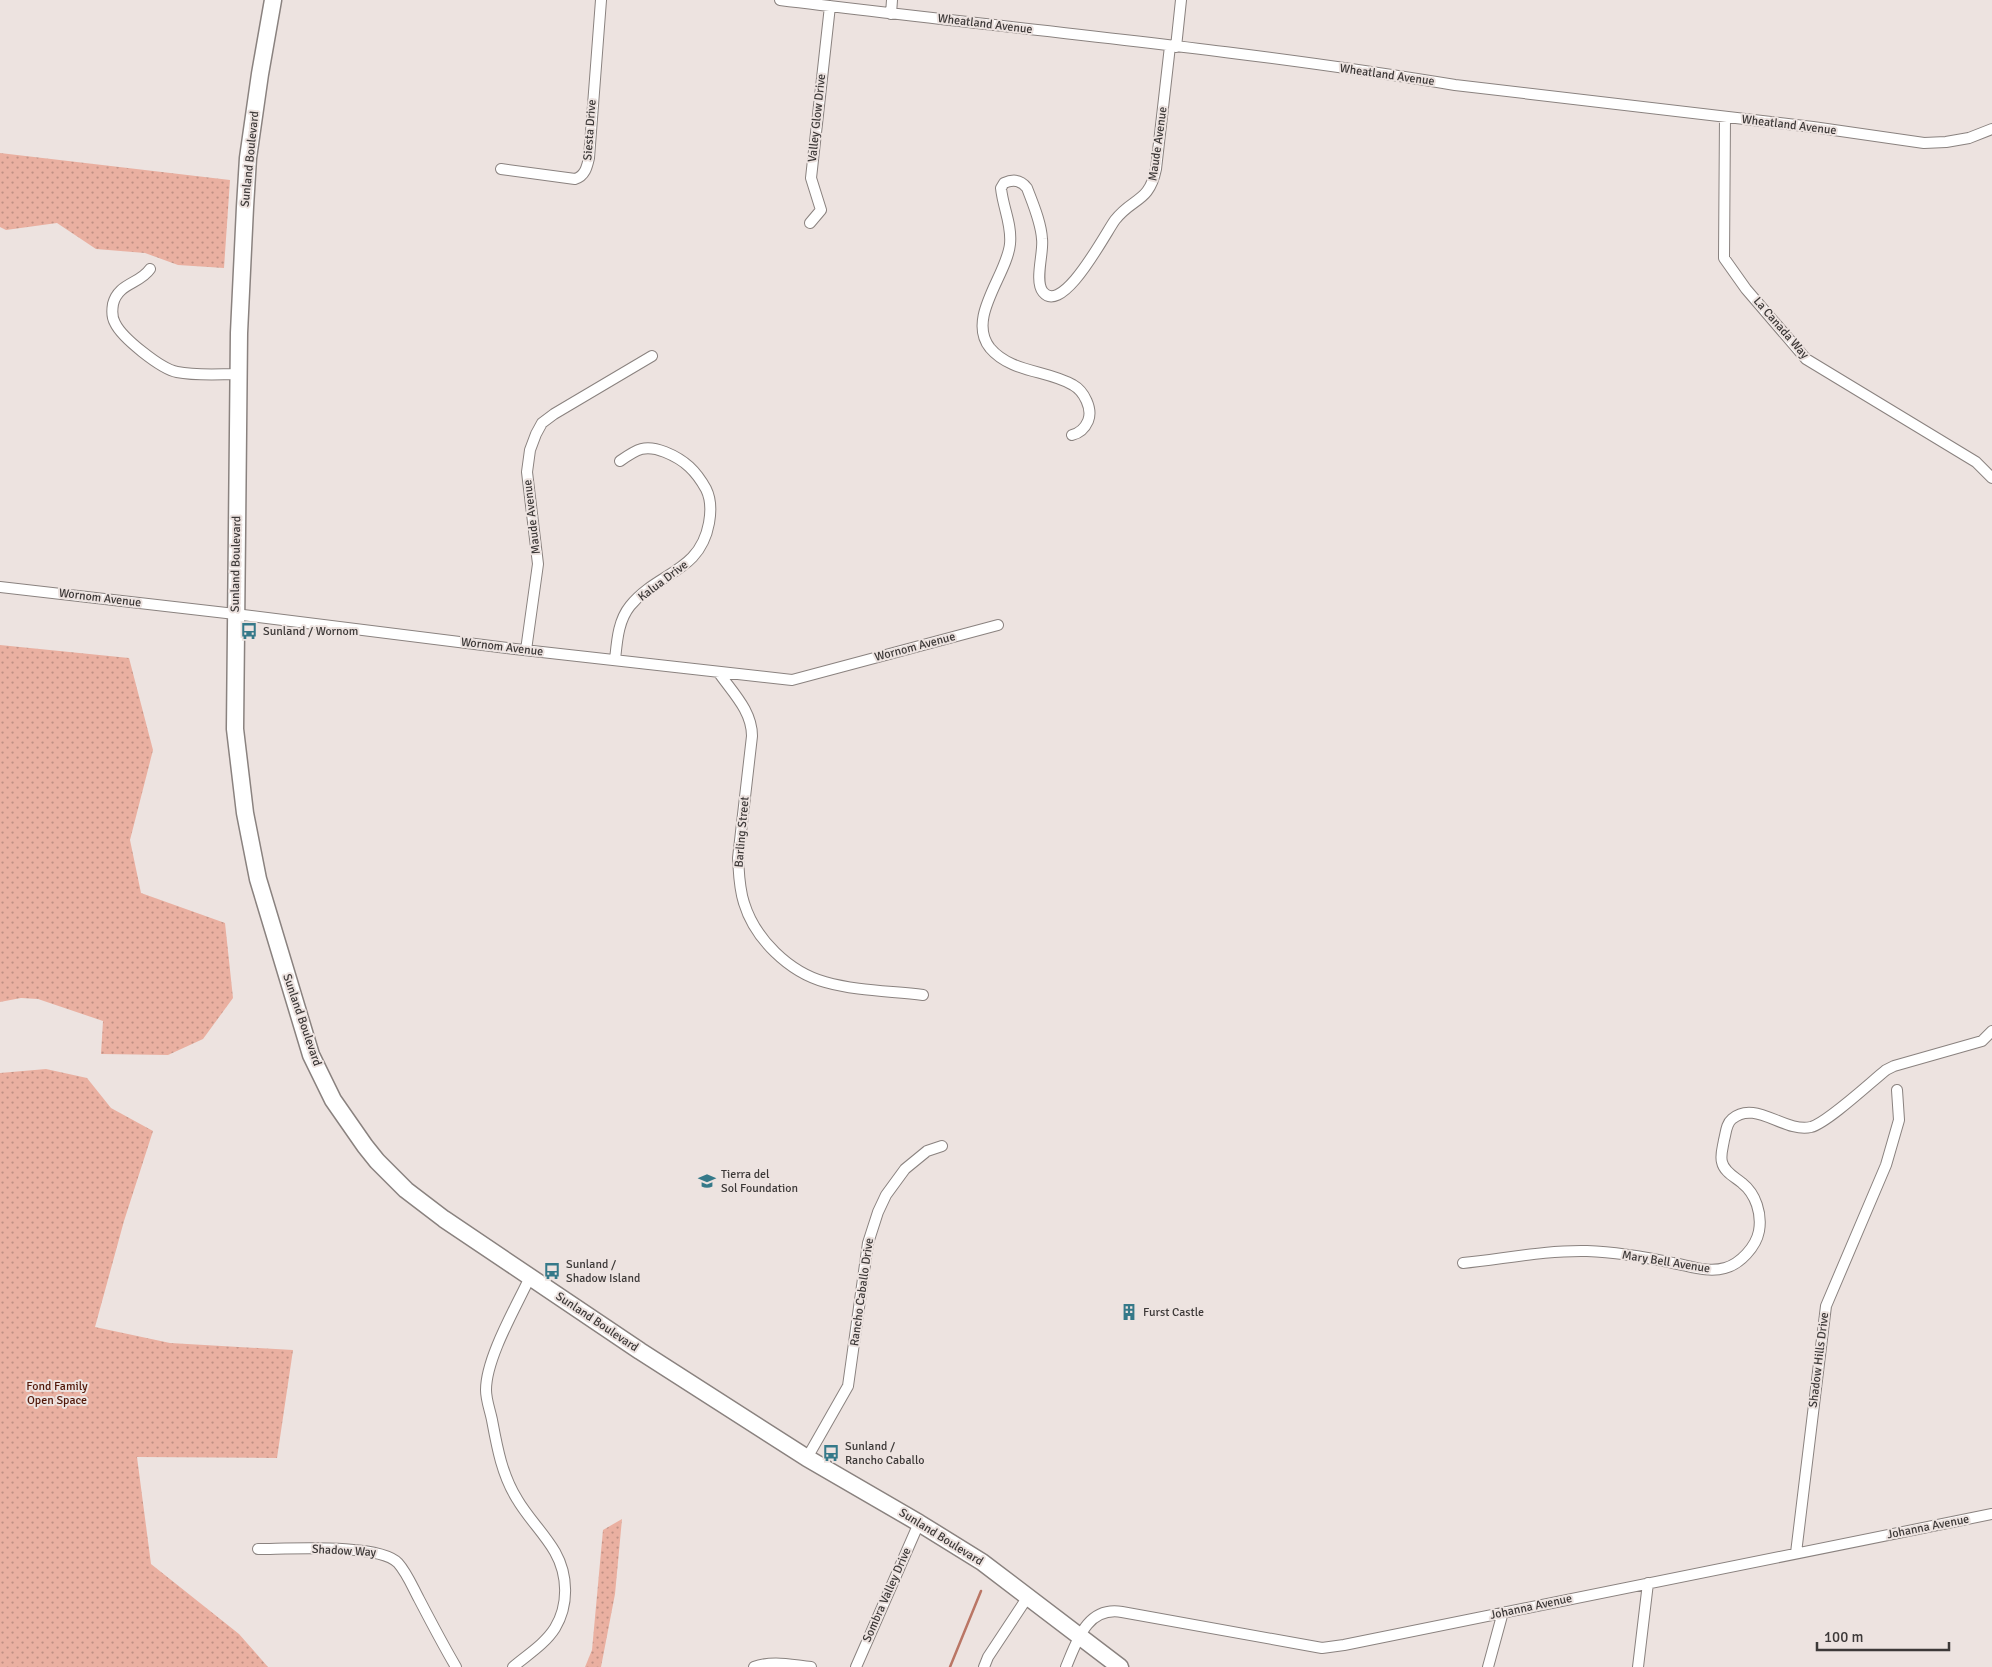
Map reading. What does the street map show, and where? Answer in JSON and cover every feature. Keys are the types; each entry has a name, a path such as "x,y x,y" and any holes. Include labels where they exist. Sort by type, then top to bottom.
{"main road":[{"name":"Sunland Boulevard","path":"273,0 247,164 239,374 235,729 245,813 258,878 311,1055 333,1100 364,1146 396,1180 444,1219 640,1351 807,1458 982,1562 1120,1667"}],"street":[{"name":"Siesta Drive","path":"501,169 575,179 585,172 589,158 601,0"},
{"name":"Wheatland Avenue","path":"780,0 1173,46 1396,75 1455,85 1726,117 1924,143 1965,138 1992,129"},
{"path":"891,14 892,0"},
{"path":"1173,46 1180,0"},
{"name":"Valley Glow Drive","path":"810,223 821,210 811,178 830,6"},
{"name":"Maude Avenue","path":"1072,435 1081,431 1089,417 1090,409 1078,388 1063,380 1031,371 1003,359 990,348 987,342 983,321 986,305 1008,255 1010,246 1011,227 1001,188 1004,183 1014,180 1024,184 1027,188 1043,240 1041,288 1047,295 1058,294 1081,273 1115,219 1145,195 1152,185 1156,169 1173,46"},
{"name":"La Canada Way","path":"1726,117 1724,258 1746,289 1806,359 1976,462 1992,478"},
{"path":"150,269 146,275 122,288 117,295 113,304 112,314 115,324 121,332 152,360 177,372 239,374"},
{"name":"Maude Avenue","path":"526,650 538,564 527,480 530,450 536,434 542,423 554,414 652,356"},
{"name":"Kalua Drive","path":"615,660 618,632 630,606 647,591 694,557 706,539 710,519 710,505 707,492 692,467 677,457 654,448 637,449 620,461"},
{"name":"Wornom Avenue","path":"0,587 792,680 998,625"},
{"name":"Barling Street","path":"720,673 746,710 752,722 738,873 744,904 762,938 791,965 824,982 923,996"},
{"name":"Mary Bell Avenue","path":"1462,1263 1587,1251 1638,1257 1710,1271 1733,1265 1754,1244 1759,1232 1760,1219 1758,1207 1752,1194 1744,1184 1727,1171 1721,1162 1728,1124 1732,1119 1741,1114 1755,1113 1794,1127 1814,1126 1830,1116 1886,1070 1894,1066 1982,1041 1992,1031"},
{"name":"Shadow Hills Drive","path":"1796,1553 1826,1306 1886,1165 1900,1120 1897,1090"},
{"name":"Rancho Caballo Drive","path":"807,1458 848,1386 868,1243 878,1212 886,1195 905,1169 927,1151 942,1146"},
{"path":"513,1667 544,1640 554,1628 565,1601 565,1584 559,1561 554,1551 517,1500 509,1485 499,1453 486,1392 491,1361 530,1277"},
{"name":"Johanna Avenue","path":"1066,1667 1079,1636 1088,1624 1099,1614 1114,1611 1322,1648 1648,1582 1730,1568 1796,1553 1992,1516"},
{"name":"Sombra Valley Drive","path":"856,1667 919,1523"},
{"name":"Shadow Way","path":"258,1549 350,1550 390,1556 398,1563 410,1582 456,1667"},
{"path":"1638,1667 1648,1582"},
{"path":"984,1667 988,1657 1027,1598"},
{"path":"1488,1667 1503,1612"},
{"path":"754,1667 777,1663 811,1667"}],"green space":[{"path":"0,153 230,180 224,268 178,265 145,253 96,249 57,223 6,230 0,227"},
{"path":"0,645 129,658 153,750 130,840 141,893 225,923 233,998 203,1039 168,1055 101,1054 103,1021 38,999 21,998 0,1002"},
{"name":"Fond Family Open Space","path":"46,1069 87,1078 111,1108 153,1131 124,1221 95,1327 170,1343 293,1350 277,1458 137,1457 151,1564 239,1634 268,1667 0,1667 0,1073"},
{"path":"622,1519 615,1594 601,1667 585,1667 592,1650 603,1530"}],"waterway":[{"path":"950,1667 981,1591"}],"place":[{"name":"Sunland / Wornom","path":"249,631"},
{"name":"Tierra del Sol Foundation","path":"707,1181"},
{"name":"Sunland / Shadow Island","path":"552,1271"},
{"name":"Furst Castle","path":"1129,1312"},
{"name":"Sunland / Rancho Caballo","path":"831,1453"}]}
